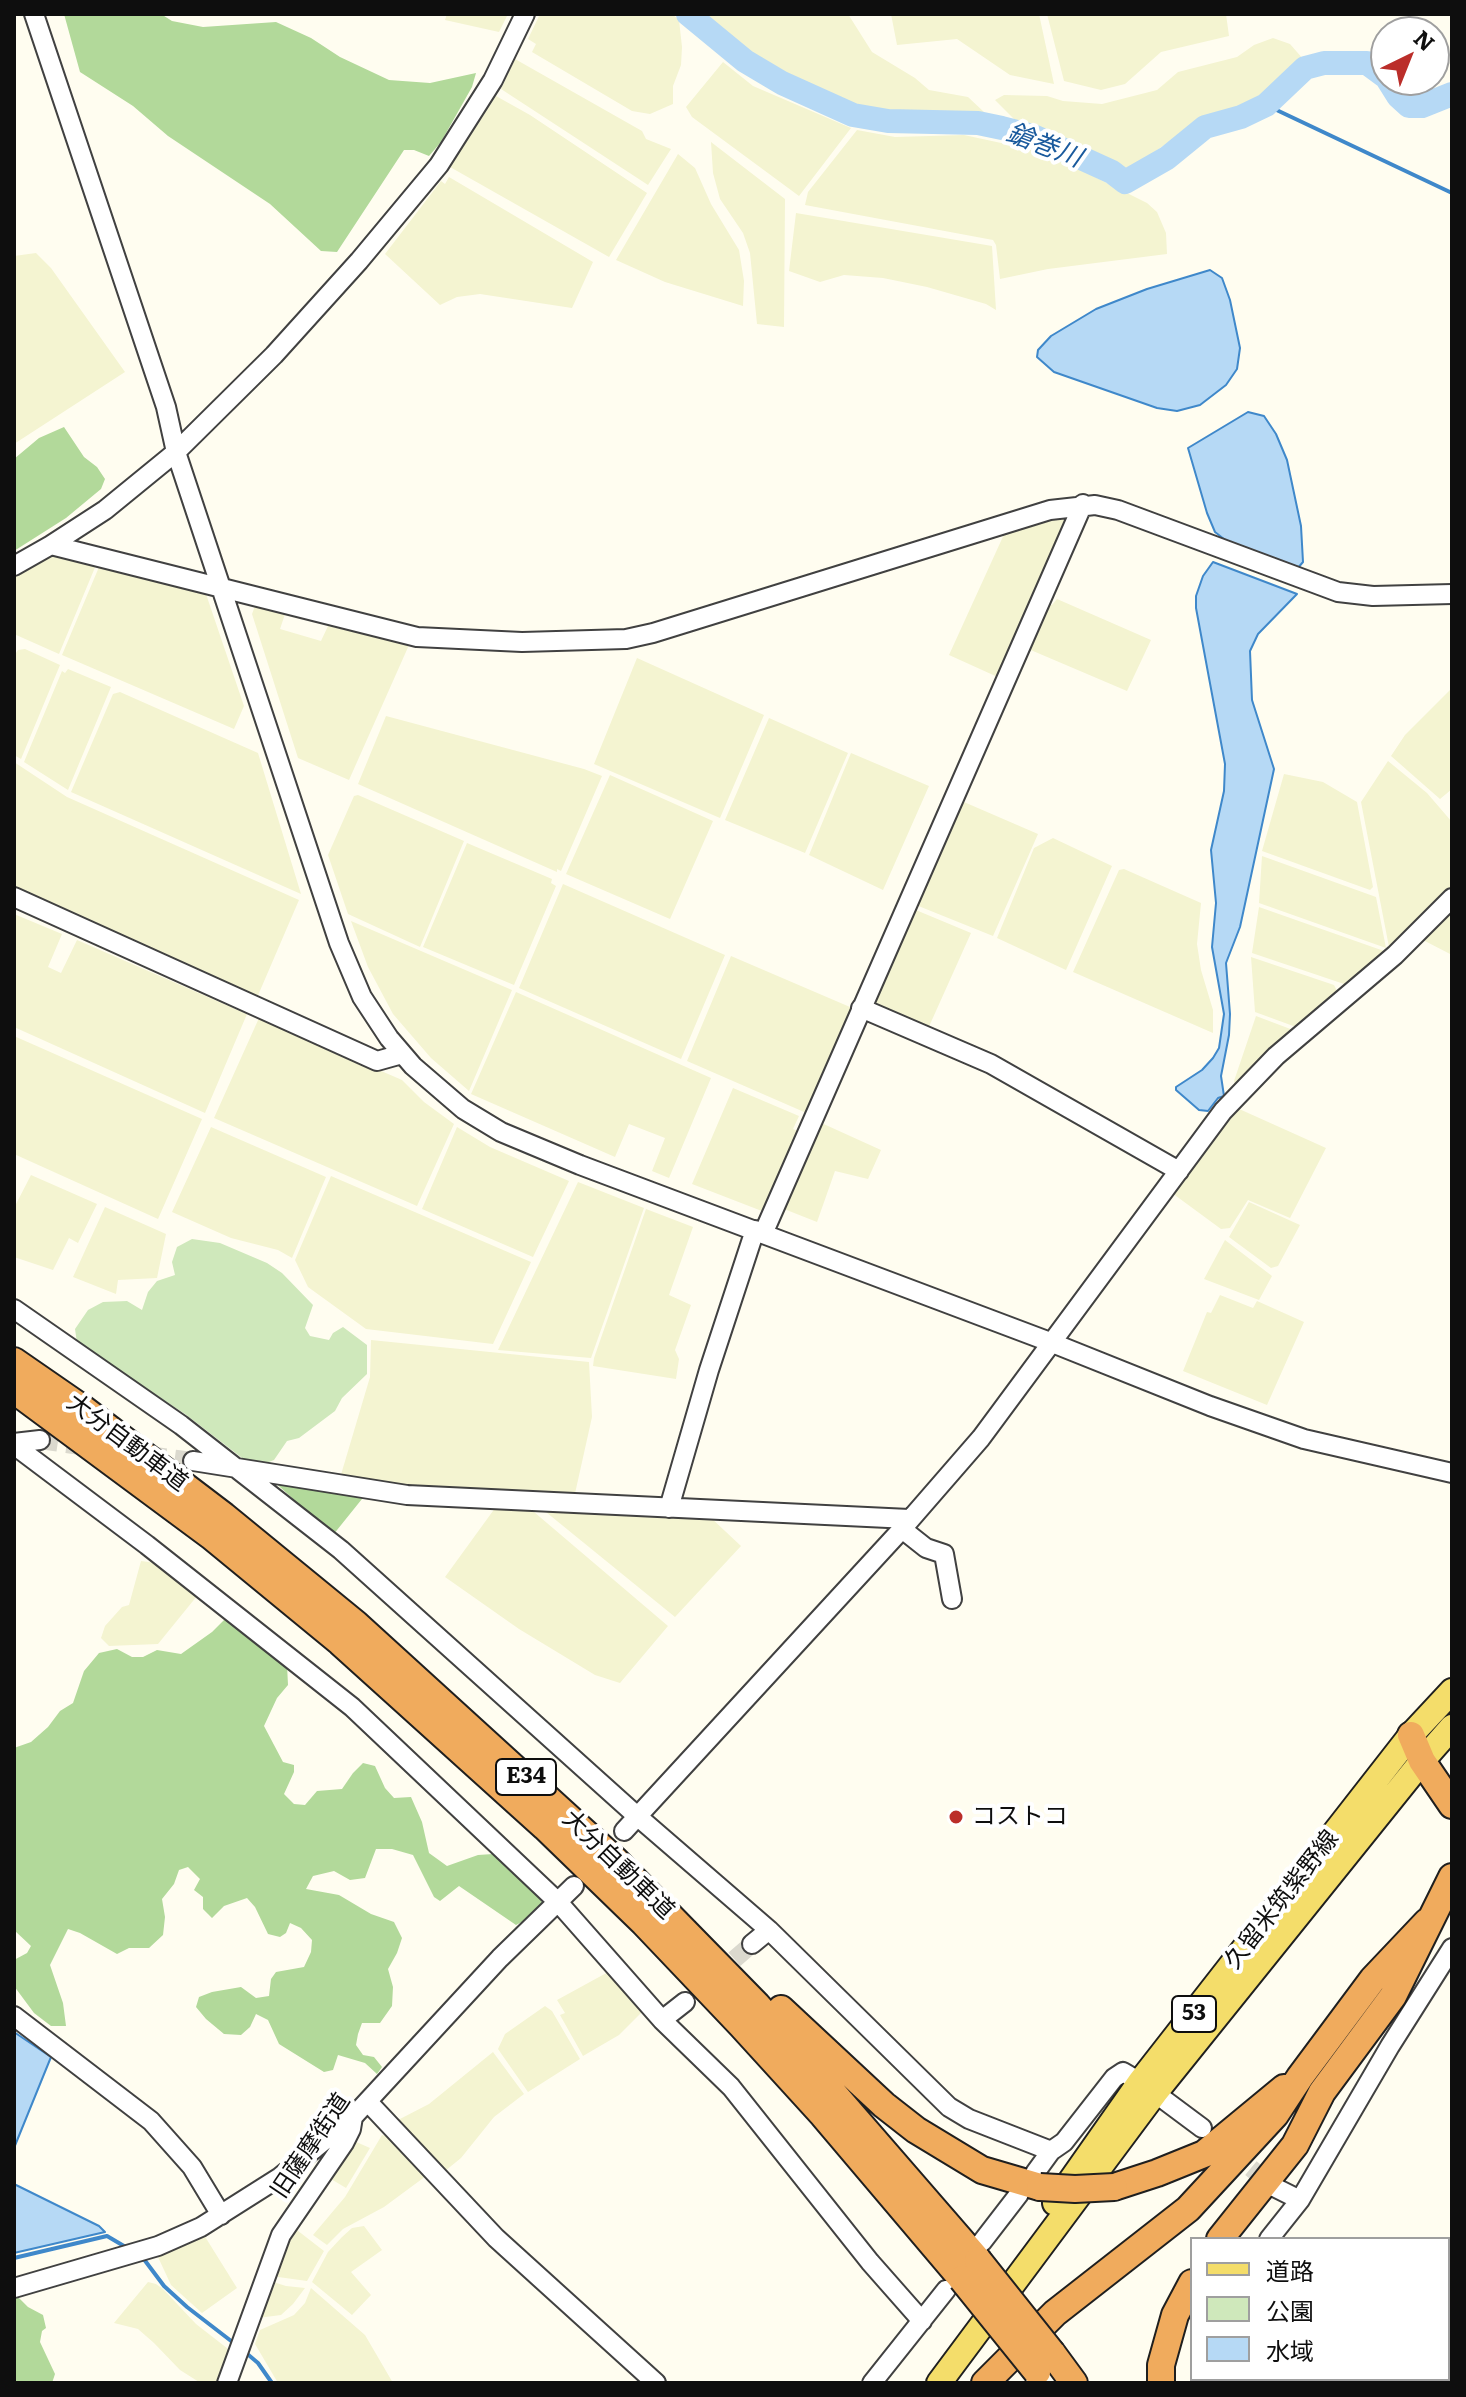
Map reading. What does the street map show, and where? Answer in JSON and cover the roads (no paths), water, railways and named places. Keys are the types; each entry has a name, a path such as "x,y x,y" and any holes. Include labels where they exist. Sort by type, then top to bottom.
{"highway":[{"name":"大分自動車道","path":"14,1361 82,1408 224,1516 356,1624 614,1859 757,2005 967,2268 1044,2373 1074,2383"},
{"name":"大分自動車道","path":"14,1390 211,1536 340,1642 545,1827 644,1923 967,2268"},
{"path":"1411,1735 1422,1761 1452,1805"},
{"path":"614,1859 708,1940 884,2105 916,2130 982,2170 1031,2184 1114,2187 1204,2154 1265,2101 1300,2077"},
{"path":"1222,2237 1295,2145 1322,2092 1393,1996 1427,1922 1452,1877"},
{"path":"985,2383 1055,2313 1188,2209 1275,2115 1373,1979 1427,1922"},
{"path":"1005,2383 1065,2322 1187,2227 1322,2092"},
{"path":"1161,2383 1161,2365 1175,2315 1190,2287"}],"main road":[{"name":"久留米筑紫野線","path":"1148,2088 1411,1735 1452,1691"},
{"name":"久留米筑紫野線","path":"939,2383 1069,2183 1452,1727"}],"street":[{"path":"34,14 166,407 176,452 339,943 362,997 402,1054 463,1109 501,1132 567,1160 1050,1342 1210,1406 1304,1439 1452,1473"},
{"path":"14,566 105,510 176,452 274,355 359,261 439,165 493,80 525,14"},
{"path":"51,545 417,637 522,642 626,639 653,633 1038,513 1083,504 1118,510 1338,592 1373,596 1452,594"},
{"path":"669,1508 709,1370 759,1232 1083,504"},
{"path":"14,897 377,1061 386,1061 402,1054"},
{"path":"624,1831 981,1438 1223,1111 1276,1056 1395,955 1452,898"},
{"path":"861,1008 991,1064 1179,1171"},
{"path":"14,1309 181,1425 341,1550 769,1930 949,2107 969,2119 1051,2151"},
{"path":"14,1444 40,1440"},
{"path":"14,1444 352,1707 558,1902 662,2020 731,2087 870,2262 922,2321"},
{"path":"193,1461 407,1495 906,1524 926,1548 944,1554 952,1599"},
{"name":"旧薩摩街道","path":"227,2383 281,2235 344,2143 353,2117 500,1958 574,1886"},
{"path":"752,1944 769,1930"},
{"path":"1271,2237 1300,2200 1390,2046 1452,1948"},
{"path":"662,2020 685,2002"},
{"path":"14,2016 151,2121 192,2167 221,2215"},
{"path":"872,2383 967,2268 1031,2184 1051,2151 1064,2142 1114,2078 1123,2072 1202,2128"},
{"path":"368,2102 496,2238 656,2383"},
{"path":"14,2288 158,2246 201,2227 280,2177 353,2117"},
{"path":"1274,2187 1300,2200"}],"water":[{"path":"1210,270 1222,278 1240,348 1237,369 1226,385 1200,405 1177,411 1157,408 1054,372 1037,357 1038,350 1051,336 1096,309 1147,289"},
{"path":"1248,412 1264,416 1287,460 1301,526 1303,562 1297,569 1229,543 1215,532 1207,513 1188,448"},
{"path":"1213,562 1297,594 1258,634 1250,651 1252,700 1274,769 1240,927 1226,963 1230,1014 1221,1076 1224,1096 1218,1098 1208,1111 1199,1110 1176,1087 1202,1070 1213,1058 1219,1048 1224,1014 1212,947 1216,903 1211,850 1224,791 1225,764 1196,608 1196,596 1203,576"},
{"path":"14,2032 51,2057 14,2148"},
{"path":"14,2184 99,2226 105,2232 14,2253"}],"waterway":[{"name":"鎗巻川","path":"688,14 745,61 782,83 853,115 888,121 978,123 1002,128 1033,136 1112,172 1125,182 1167,158 1205,127 1241,117 1266,105 1305,68 1324,63 1370,65"},
{"name":"鎗巻川","path":"1398,96 1409,106 1422,106 1447,96"},
{"path":"1266,105 1452,193"},
{"path":"14,2258 107,2236 129,2249"},
{"path":"143,2258 164,2286 235,2344"},
{"path":"245,2352 258,2363 272,2383"}],"tunnel":[{"path":"40,1440 87,1447"},
{"path":"148,1455 193,1461"},
{"path":"714,1977 752,1944"},
{"path":"1230,2151 1274,2187"}],"place":[{"name":"コストコ","path":"956,1817"}]}
